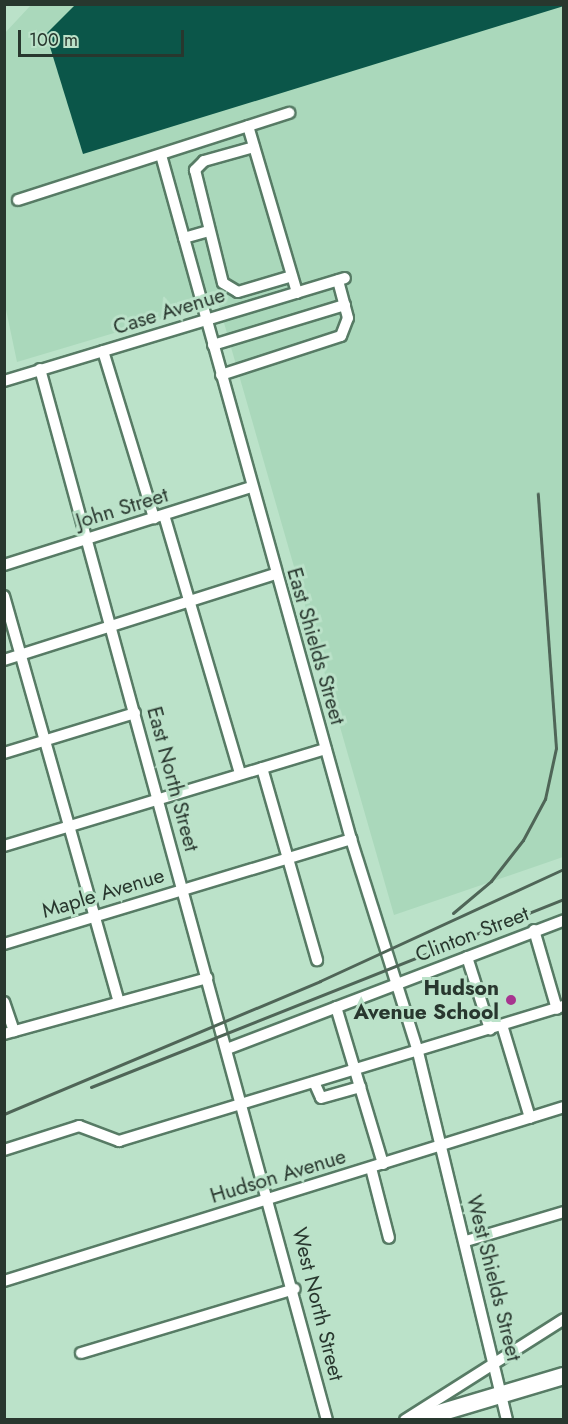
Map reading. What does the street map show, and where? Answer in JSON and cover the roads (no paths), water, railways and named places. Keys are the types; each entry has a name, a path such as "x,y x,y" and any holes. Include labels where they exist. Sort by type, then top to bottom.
{"highway":[{"path":"416,1419 564,1376"}],"street":[{"path":"18,200 289,113"},
{"path":"248,126 297,293"},
{"path":"254,147 197,165 195,178 222,283 231,292 292,276"},
{"name":"East Shields Street","path":"161,155 275,574 351,838 417,1048 440,1146"},
{"path":"184,238 209,231"},
{"name":"Case Avenue","path":"4,381 341,279 345,305"},
{"path":"213,345 345,305 347,329 341,336 221,375"},
{"path":"104,351 159,516 192,603 240,774"},
{"name":"East North Street","path":"40,369 241,1103 271,1199"},
{"name":"John Street","path":"4,565 252,487"},
{"path":"4,660 192,603 275,574"},
{"path":"4,596 119,1002"},
{"path":"4,753 135,713"},
{"path":"4,846 326,749"},
{"path":"262,768 316,960"},
{"name":"Maple Avenue","path":"4,944 351,838"},
{"name":"Clinton Street","path":"227,1048 564,920"},
{"path":"4,1150 79,1126 119,1141 417,1048 490,1029 560,1007 534,930"},
{"path":"467,957 490,1029"},
{"path":"4,1002 9,1032 207,978"},
{"path":"336,1007 384,1164"},
{"path":"502,1025 530,1118"},
{"path":"314,1082 321,1098 360,1087"},
{"name":"Hudson Avenue","path":"4,1281 564,1107"},
{"name":"West Shields Street","path":"440,1146 466,1241 507,1419"},
{"path":"371,1168 389,1238"},
{"name":"West North Street","path":"271,1199 327,1419"},
{"path":"466,1241 564,1212"},
{"path":"81,1353 295,1289"},
{"path":"405,1419 496,1364 564,1318"}],"railway":[{"path":"453,913 491,881 523,840 545,799 556,748 538,494"},
{"path":"4,1114 320,981 564,869"},
{"path":"91,1087 564,899"}],"place":[{"name":"Hudson Avenue School","path":"511,1000"}]}
